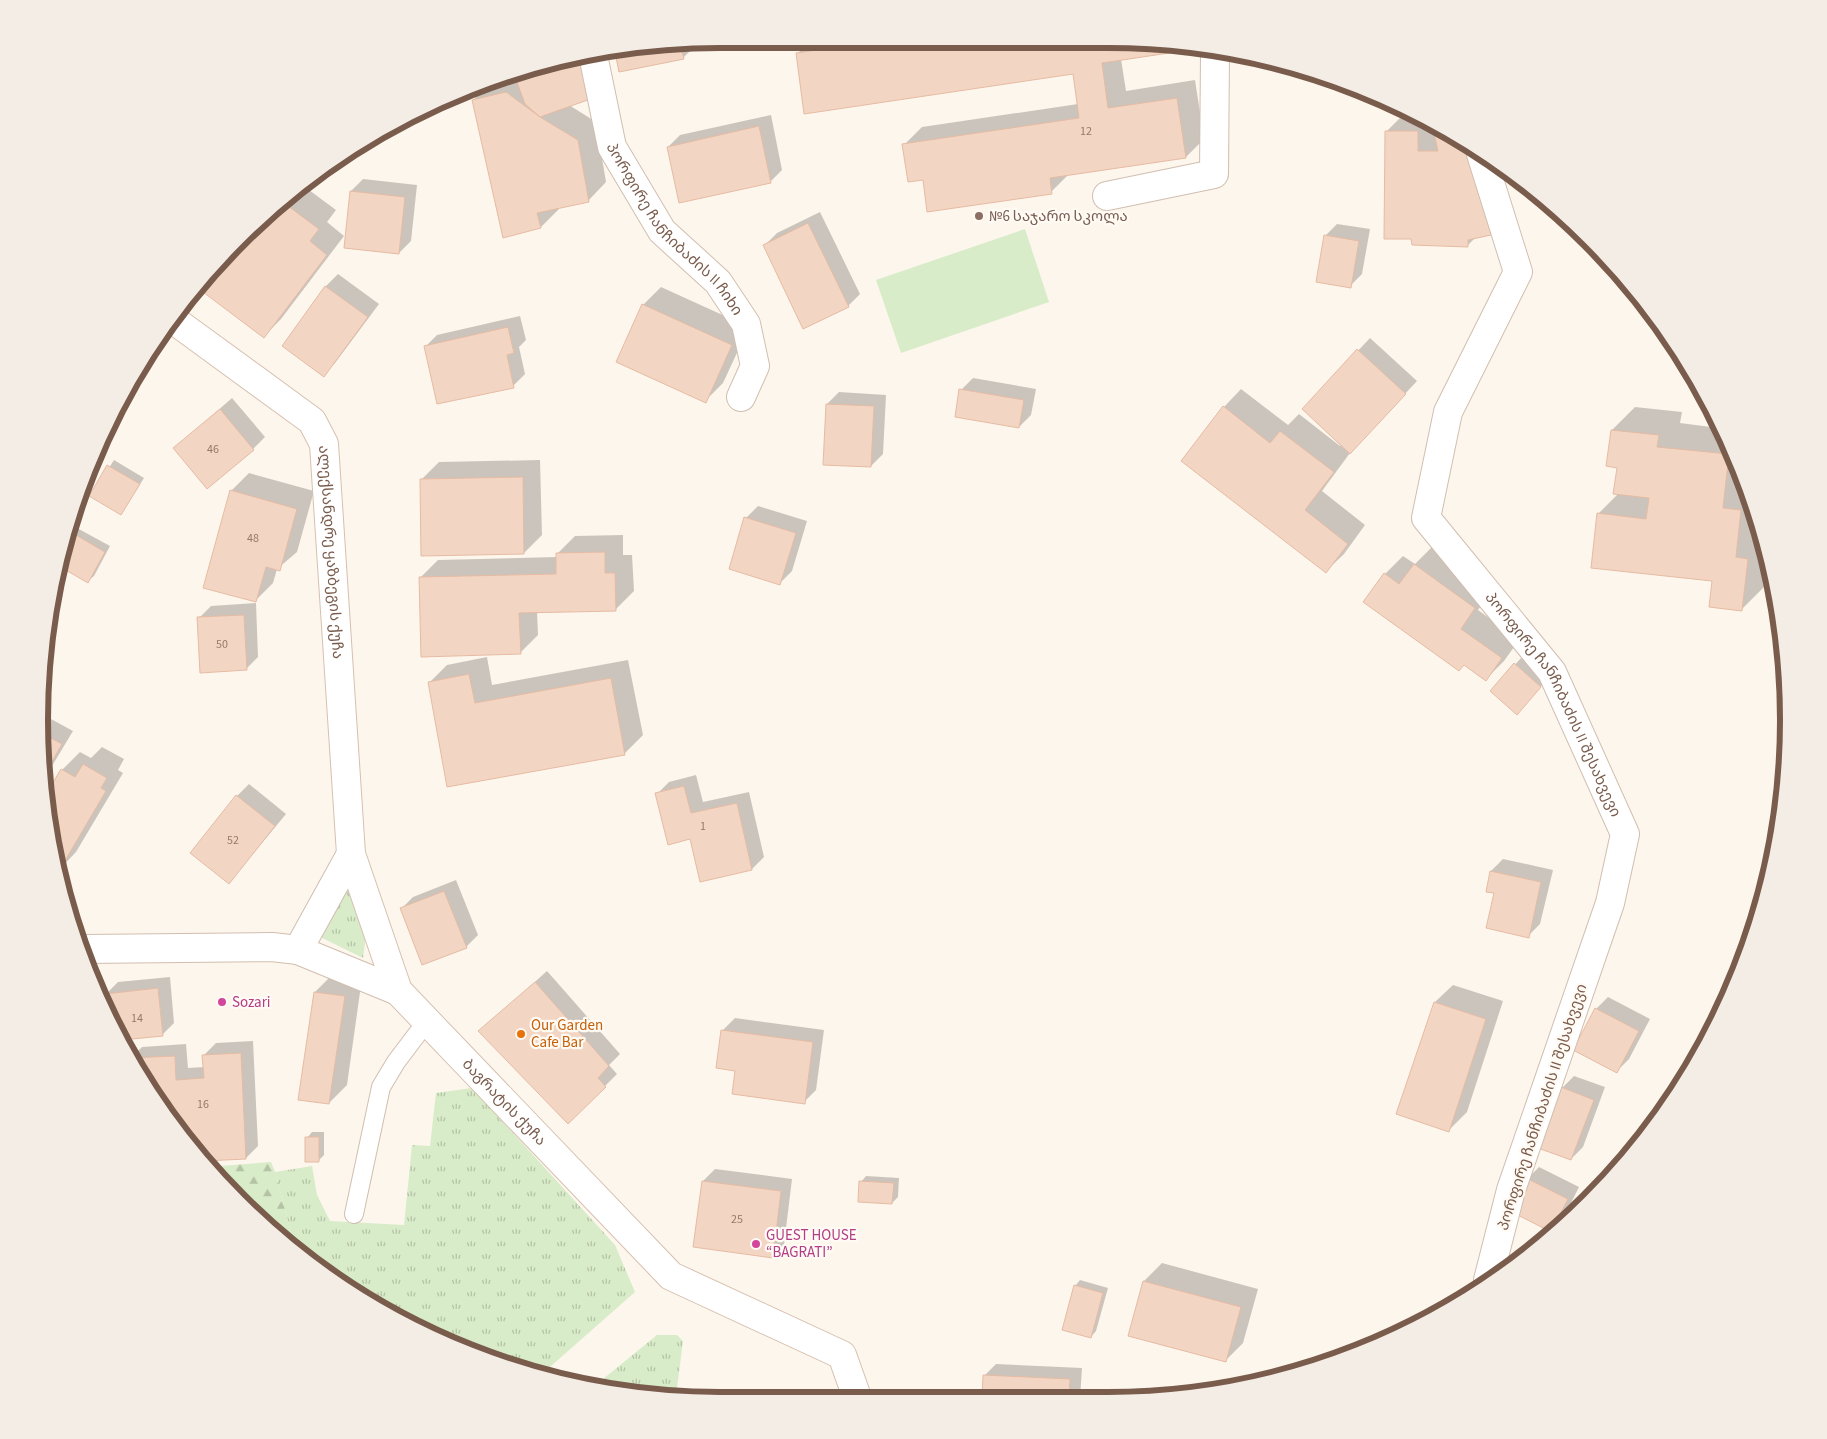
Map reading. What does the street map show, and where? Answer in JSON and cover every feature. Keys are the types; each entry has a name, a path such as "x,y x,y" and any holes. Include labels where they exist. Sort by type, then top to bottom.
{"street":[{"path":"1107,196 1214,174 1215,56"},
{"name":"პორფირე ჩანჩიბაძის II ჩიხი","path":"594,59 612,147 662,231 718,282 746,324 755,366 741,397"},
{"name":"პორფირე ჩანჩიბაძის II შესახვევი","path":"1484,163 1518,272 1448,412 1426,518 1552,672 1625,834 1610,903 1511,1190 1490,1272"},
{"name":"ალექსანდრე ყაზბეგის ქუჩა","path":"177,323 312,421 324,444 351,854 398,991"},
{"path":"298,950 351,854"},
{"name":"ბაგრატის ქუჩა","path":"88,949 272,947 298,950 398,991 671,1276 842,1356 855,1392"}],"lane":[{"path":"354,1214 381,1087 396,1062 427,1021"}],"green space":[{"path":"1025,229 1049,302 901,353 876,280"},
{"path":"348,881 366,936 363,958 314,934"},
{"path":"472,1088 615,1245 635,1292 547,1369 503,1356 422,1322 346,1278 293,1239 275,1172 312,1166 317,1195 330,1221 404,1225 412,1145 430,1146 436,1093"},
{"path":"271,1162 293,1239 244,1195 217,1166"},
{"path":"657,1335 677,1335 683,1341 677,1390 601,1381"}],"building":[{"path":"830,48 1107,48 1179,52 1102,63 1108,108 1177,98 1186,158 1050,178 1052,194 927,212 923,180 908,182 902,144 1079,118 1073,74 804,114 796,53"},
{"path":"681,49 684,59 619,72 616,56"},
{"path":"583,61 596,97 540,117 525,104 516,79"},
{"path":"506,92 540,117 578,140 589,202 537,213 541,228 503,238 472,100"},
{"path":"759,126 771,183 679,203 667,147"},
{"path":"1385,131 1418,131 1418,151 1438,151 1434,133 1474,157 1491,235 1468,240 1468,247 1412,245 1411,239 1384,239"},
{"path":"350,191 405,197 399,254 344,248"},
{"path":"287,205 319,229 310,241 327,255 264,338 202,291 244,244"},
{"path":"808,223 849,307 803,329 763,245"},
{"path":"1324,235 1359,241 1351,288 1316,282"},
{"path":"325,286 368,317 324,377 282,346"},
{"path":"642,304 732,345 706,403 616,362"},
{"path":"508,327 514,353 507,355 514,388 437,404 424,346"},
{"path":"1357,349 1406,394 1350,454 1302,409"},
{"path":"959,389 1024,400 1019,428 955,417"},
{"path":"826,404 874,406 871,467 823,465"},
{"path":"1223,406 1270,443 1280,431 1334,472 1305,510 1348,544 1326,573 1181,461"},
{"path":"220,409 254,450 207,489 173,448"},
{"path":"1611,430 1659,435 1657,447 1724,454 1728,462 1723,508 1741,510 1736,557 1748,559 1742,611 1709,607 1712,581 1591,568 1597,513 1646,519 1649,498 1613,494 1617,468 1606,466"},
{"path":"107,465 140,484 121,515 89,496"},
{"path":"523,477 524,554 421,556 420,479"},
{"path":"230,490 297,509 280,571 266,567 256,602 203,588"},
{"path":"744,517 796,533 780,585 729,569"},
{"path":"74,534 105,552 88,583 64,569"},
{"path":"605,552 605,573 615,573 616,611 519,613 521,654 421,657 419,577 556,574 556,553"},
{"path":"1414,564 1475,608 1461,629 1502,658 1486,681 1464,665 1459,671 1363,602 1384,573 1399,584"},
{"path":"244,615 247,670 200,673 197,617"},
{"path":"1514,663 1541,687 1517,715 1490,691"},
{"path":"469,674 475,703 611,678 625,755 447,787 428,682"},
{"path":"48,737 62,744 49,766"},
{"path":"83,764 107,778 101,788 106,791 63,864 51,786 61,769 75,777"},
{"path":"684,786 691,813 737,803 752,870 700,882 690,839 668,845 655,793"},
{"path":"236,795 275,826 229,884 190,853"},
{"path":"1490,871 1541,882 1529,938 1486,928 1494,893 1486,892"},
{"path":"444,891 467,948 422,965 400,908"},
{"path":"535,982 609,1066 598,1078 606,1087 568,1124 478,1031"},
{"path":"158,988 163,1036 129,1039 107,994"},
{"path":"314,992 345,996 329,1104 298,1100"},
{"path":"1434,1002 1486,1019 1449,1132 1396,1114"},
{"path":"1595,1008 1639,1031 1617,1073 1573,1050"},
{"path":"721,1030 813,1042 805,1104 732,1094 735,1071 716,1068"},
{"path":"241,1053 246,1159 212,1161 186,1129 139,1058 175,1056 176,1080 204,1078 202,1055"},
{"path":"1561,1087 1594,1100 1571,1160 1538,1148"},
{"path":"305,1137 319,1137 319,1162 305,1162"},
{"path":"1526,1178 1568,1199 1558,1218 1546,1229 1510,1211"},
{"path":"702,1181 781,1191 773,1258 693,1247"},
{"path":"859,1181 894,1183 892,1204 858,1202"},
{"path":"1143,1281 1241,1307 1226,1362 1128,1336"},
{"path":"1074,1285 1103,1293 1091,1338 1062,1330"},
{"path":"983,1375 1070,1379 1069,1392 982,1392"}],"place":[{"name":"№6 საჯარო სკოლა","path":"979,216"},
{"name":"Sozari","path":"222,1002"},
{"name":"Our Garden Cafe Bar","path":"521,1034"},
{"name":"GUEST HOUSE “BAGRATI”","path":"756,1244"}]}
